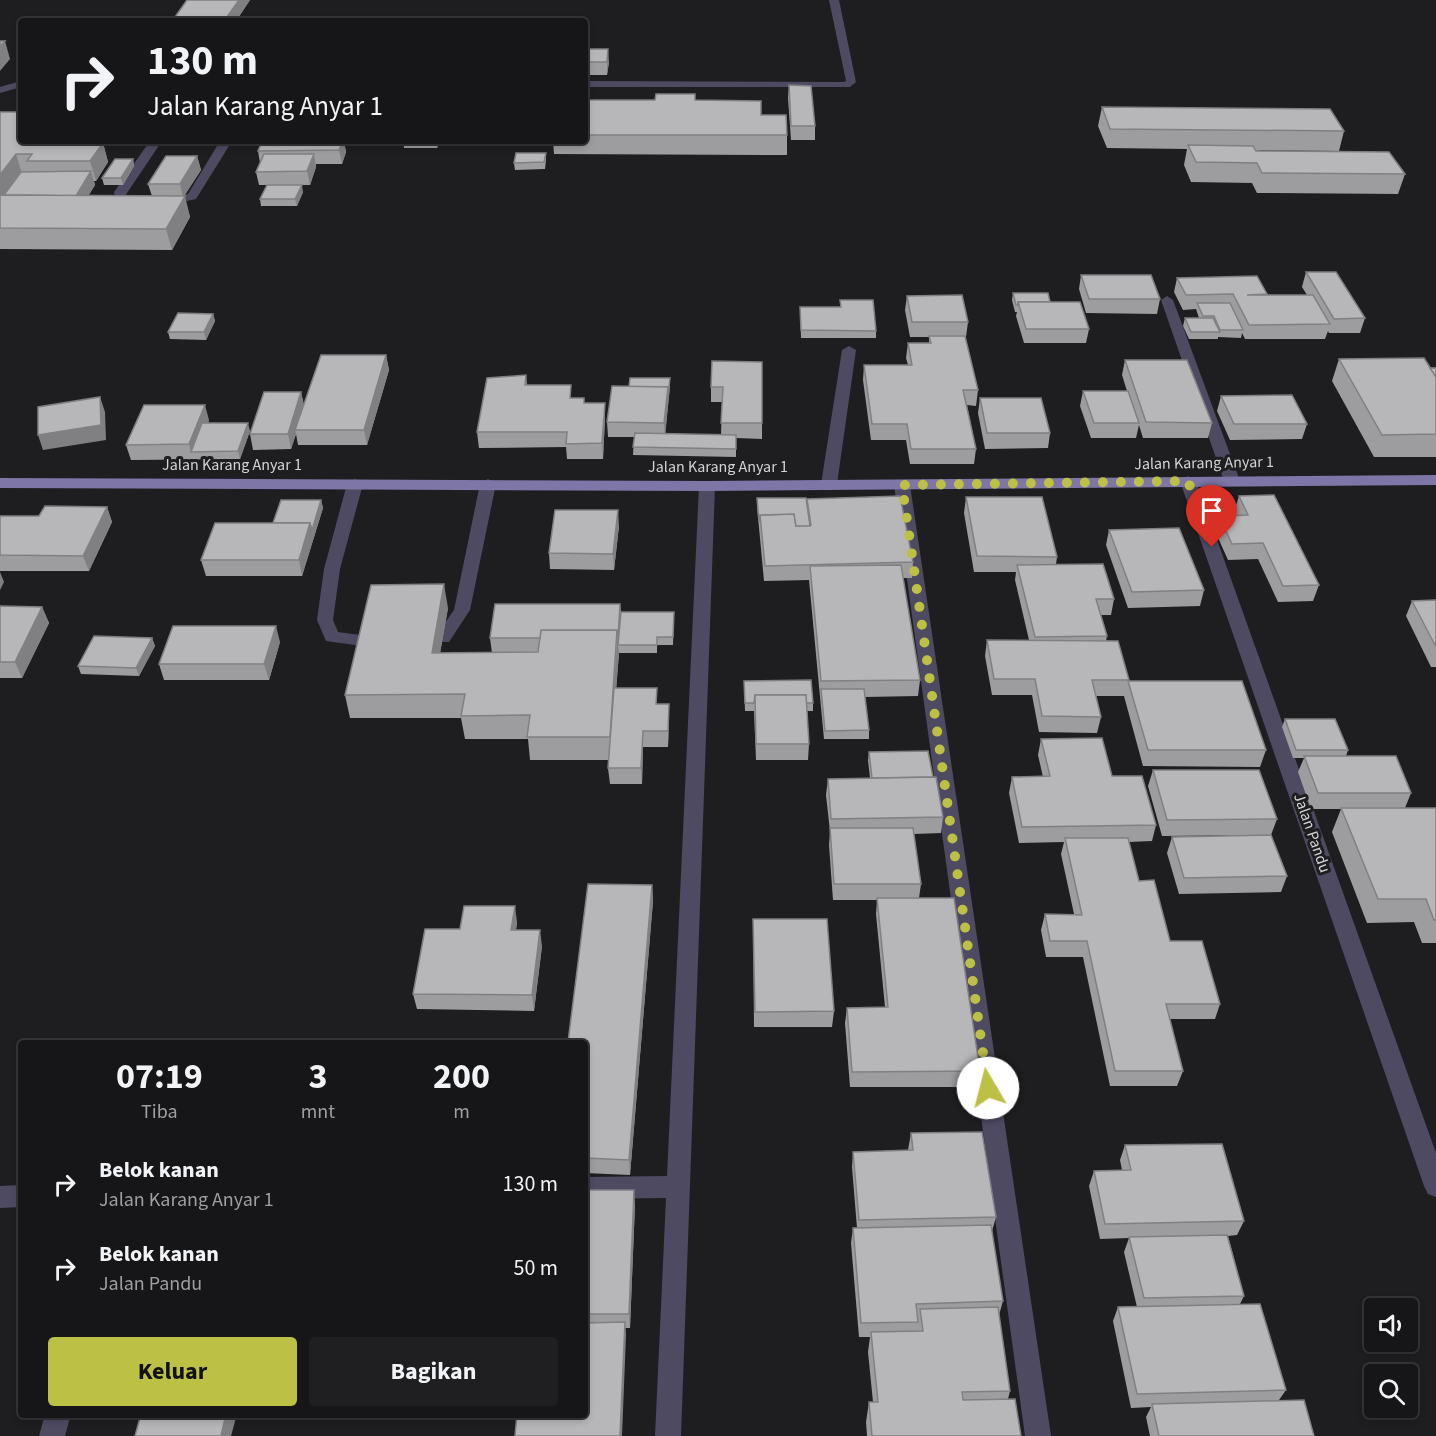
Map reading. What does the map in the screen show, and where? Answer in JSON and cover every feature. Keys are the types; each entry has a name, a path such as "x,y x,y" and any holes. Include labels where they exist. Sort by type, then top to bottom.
{"main road":[{"name":"Jalan Karang Anyar 1","path":"0,483 707,486 1436,480"}],"street":[{"path":"588,84 846,86 851,82 834,0"},
{"path":"0,90 18,85"},
{"path":"154,144 120,192 121,199 171,200 192,197 224,144"},
{"path":"1167,300 1232,481"},
{"path":"829,484 849,350"},
{"name":"Jalan Pandu","path":"1188,481 1436,1186"},
{"path":"355,484 332,569 325,620 332,637 369,642"},
{"path":"443,638 462,610 488,484"},
{"path":"902,485 1038,1436"},
{"path":"668,1436 707,486"},
{"path":"588,1188 679,1186"},
{"path":"0,1197 18,1196"},
{"path":"52,1436 57,1418"}],"building":[{"path":"187,0 239,0 227,17 175,17"},
{"path":"588,49 608,49 607,62 588,62"},
{"path":"789,85 811,86 815,126 791,126"},
{"path":"656,94 695,94 695,100 761,101 761,115 786,115 787,135 588,135 588,100 655,100"},
{"path":"1102,107 1330,109 1344,131 1110,129"},
{"path":"0,112 18,112 18,144 102,144 90,161 27,161 32,154 16,154 0,175"},
{"path":"261,144 342,144 339,150 258,151"},
{"path":"1188,145 1253,146 1256,151 1389,152 1405,174 1262,173 1257,163 1196,162"},
{"path":"516,153 546,153 544,162 514,163"},
{"path":"264,154 314,154 307,171 256,172"},
{"path":"166,156 197,156 180,184 148,184"},
{"path":"115,159 133,159 121,178 102,178"},
{"path":"91,171 76,196 4,195 21,172"},
{"path":"267,185 302,185 295,199 260,199"},
{"path":"0,195 185,196 166,229 0,228"},
{"path":"1306,272 1336,272 1365,318 1334,319"},
{"path":"1081,275 1151,275 1160,299 1089,299"},
{"path":"1257,276 1267,294 1247,295 1313,295 1330,324 1249,325 1233,294 1186,295 1177,278"},
{"path":"1013,293 1048,293 1050,302 1018,302 1016,305"},
{"path":"962,295 968,322 912,322 907,296"},
{"path":"840,300 873,300 876,331 801,330 800,307 841,307"},
{"path":"1018,302 1080,302 1089,329 1026,329"},
{"path":"1197,303 1230,303 1243,330 1220,330 1214,316 1203,316"},
{"path":"178,313 213,314 204,332 168,332"},
{"path":"1185,318 1213,318 1220,332 1191,332"},
{"path":"929,336 965,336 978,390 963,390 976,449 911,449 907,424 872,424 864,365 912,365 908,343 931,343"},
{"path":"321,355 386,355 364,430 295,430"},
{"path":"1424,358 1436,377 1436,434 1382,435 1339,359"},
{"path":"1125,360 1187,360 1212,423 1146,422"},
{"path":"712,361 762,362 762,423 721,423 723,387 711,387"},
{"path":"1430,368 1436,368 1436,377"},
{"path":"526,375 525,385 571,385 570,398 584,398 584,403 605,403 602,443 566,444 567,432 477,432 487,378"},
{"path":"630,378 670,378 668,395 668,387 629,387"},
{"path":"612,386 668,387 664,423 607,422"},
{"path":"1083,391 1128,391 1139,423 1094,423"},
{"path":"264,392 301,392 288,434 250,434"},
{"path":"1292,395 1307,424 1234,424 1221,396"},
{"path":"100,397 101,425 38,435 38,407"},
{"path":"980,398 1041,398 1050,433 987,433"},
{"path":"144,405 205,405 189,444 126,445"},
{"path":"202,423 248,423 238,451 191,452"},
{"path":"635,433 736,435 736,449 633,447"},
{"path":"1274,495 1319,585 1283,586 1263,543 1232,544 1219,516 1248,515 1239,496"},
{"path":"900,496 913,562 765,566 760,515 794,514 796,526 811,525 807,499"},
{"path":"966,497 1042,497 1057,557 977,556"},
{"path":"757,498 806,498 810,526 796,526 794,514 760,515 759,522"},
{"path":"281,500 321,500 312,530 310,523 273,523"},
{"path":"45,506 107,507 83,556 0,555 0,516 39,516"},
{"path":"555,510 618,510 613,554 549,553"},
{"path":"215,523 310,523 299,560 201,560"},
{"path":"1179,528 1204,590 1132,592 1109,530"},
{"path":"1103,564 1114,599 1096,599 1107,636 1035,637 1017,565"},
{"path":"901,565 920,680 821,681 810,566"},
{"path":"444,584 432,653 538,652 541,630 617,630 610,737 527,737 530,715 461,716 465,694 345,695 371,585"},
{"path":"1436,600 1436,647 1412,601"},
{"path":"495,604 620,604 618,638 617,630 541,630 540,638 490,638"},
{"path":"0,606 42,607 15,662 0,662"},
{"path":"621,612 674,612 673,637 657,637 657,645 618,645"},
{"path":"173,626 276,626 264,664 159,664"},
{"path":"94,636 152,638 136,668 78,666"},
{"path":"987,640 1118,641 1129,680 1092,680 1101,717 1042,716 1035,679 994,679"},
{"path":"811,680 813,703 806,703 806,695 755,695 754,703 745,703 744,681"},
{"path":"1128,681 1242,681 1266,750 1148,750"},
{"path":"614,688 657,688 656,704 669,704 668,731 643,731 641,768 608,768"},
{"path":"821,689 864,689 869,730 825,731"},
{"path":"755,695 806,695 809,744 756,744"},
{"path":"1285,719 1335,719 1348,750 1296,750"},
{"path":"1102,738 1112,776 1142,776 1156,825 1022,827 1012,777 1050,776 1041,739"},
{"path":"928,751 933,777 872,778 869,752"},
{"path":"1304,756 1396,756 1411,793 1318,793"},
{"path":"1153,770 1259,770 1277,819 1167,820"},
{"path":"936,777 943,817 831,819 828,779"},
{"path":"1341,808 1436,808 1436,920 1434,920 1426,899 1378,899"},
{"path":"830,828 913,828 921,884 834,884"},
{"path":"1271,835 1287,876 1184,878 1172,837"},
{"path":"1065,838 1128,838 1139,881 1154,880 1170,941 1202,941 1220,1004 1166,1004 1183,1071 1115,1071 1087,941 1050,941 1045,914 1082,915"},
{"path":"588,884 652,885 629,1160 588,1158 588,1040 568,1040"},
{"path":"877,898 954,898 980,1071 852,1072 847,1008 888,1007"},
{"path":"464,906 515,906 511,930 540,930 532,995 413,994 425,929 460,929"},
{"path":"753,919 827,919 834,1011 755,1012"},
{"path":"982,1132 996,1217 859,1220 853,1152 913,1150 911,1133"},
{"path":"1222,1144 1244,1221 1105,1224 1094,1171 1131,1170 1125,1145"},
{"path":"588,1190 634,1190 629,1314 588,1314"},
{"path":"991,1225 1003,1301 916,1304 918,1322 861,1323 853,1228"},
{"path":"1227,1235 1244,1296 1144,1298 1129,1237"},
{"path":"1260,1304 1286,1390 1137,1394 1118,1307"},
{"path":"998,1307 1010,1391 962,1392 963,1400 1015,1399 1021,1436 872,1436 869,1402 878,1402 871,1332 923,1331 920,1309"},
{"path":"625,1322 620,1436 515,1436 517,1418 588,1418 588,1323"},
{"path":"1304,1400 1314,1436 1159,1436 1152,1404"},
{"path":"140,1418 225,1418 221,1436 135,1436"}],"route":[{"path":"988,1088 902,485 1188,481 1212,547"}]}
